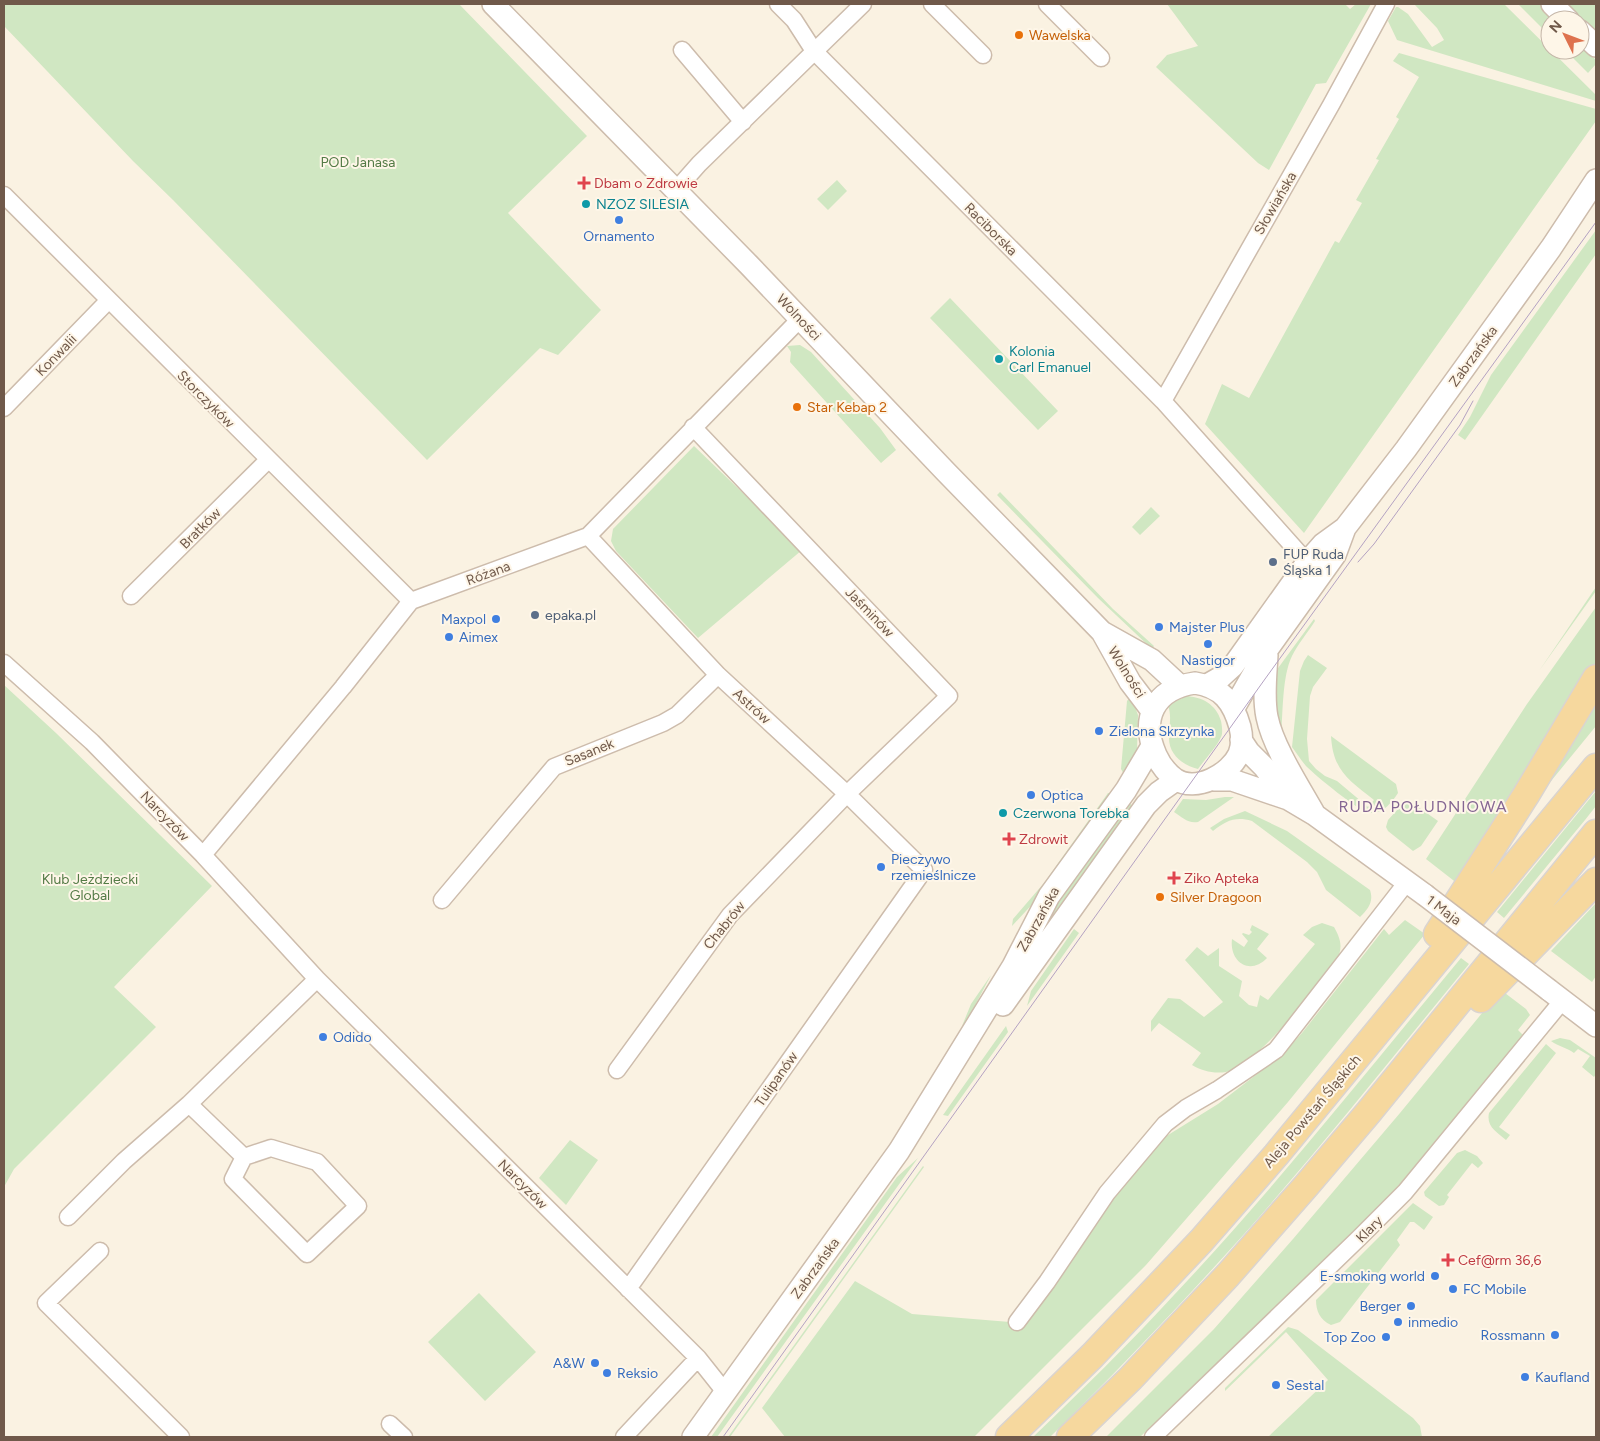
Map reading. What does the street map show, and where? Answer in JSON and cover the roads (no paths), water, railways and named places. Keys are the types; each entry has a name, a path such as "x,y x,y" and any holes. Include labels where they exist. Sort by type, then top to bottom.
{"main road":[{"path":"1361,1052 1515,811 1596,678"},
{"name":"Aleja Powstań Śląskich","path":"1009,1437 1092,1356 1201,1241 1276,1155 1596,767"},
{"path":"1070,1437 1130,1379 1228,1275 1368,1113 1596,834"},
{"path":"1368,1113 1596,881"}],"street":[{"path":"778,4 794,20 814,51"},
{"path":"676,190 699,164 863,4"},
{"path":"932,4 983,55"},
{"path":"1047,4 1101,58"},
{"name":"Słowiańska","path":"1163,401 1386,4"},
{"name":"Wolności","path":"496,5 801,318 946,472 1102,632 1130,682 1152,711"},
{"path":"682,50 743,122"},
{"name":"Raciborska","path":"814,51 1163,401 1304,557"},
{"name":"Zabrzańska","path":"1207,685 1221,677 1233,666 1304,557 1345,528 1406,449 1552,248 1596,180"},
{"name":"Storczyków","path":"4,195 108,301 411,601"},
{"name":"Konwalii","path":"4,408 108,301"},
{"name":"Różana","path":"411,601 588,536 801,318"},
{"name":"Jaśminów","path":"693,427 950,696 848,794"},
{"name":"Bratków","path":"131,596 268,460"},
{"name":"Zabrzańska","path":"1234,708 1267,650 1335,555 1345,528"},
{"name":"Astrów","path":"588,536 718,675 848,794 924,870"},
{"path":"203,855 343,687 411,601"},
{"name":"Wolności","path":"1102,632 1152,660 1180,686"},
{"path":"1267,650 1265,696 1267,718 1279,751 1315,815"},
{"name":"Narcyzów","path":"4,663 83,728 317,979 698,1358 725,1392"},
{"name":"Sasanek","path":"442,900 554,767 663,723 676,715 718,675"},
{"path":"1207,685 1224,696 1234,708 1242,735 1239,753 1229,767 1214,780 1192,783 1176,780 1162,767 1152,746 1150,732 1152,711 1167,692 1180,686 1207,685"},
{"name":"1 Maja","path":"1241,740 1288,799"},
{"name":"Zabrzańska","path":"694,1437 899,1151 1013,966 1049,896 1126,790 1152,746"},
{"name":"Zabrzańska","path":"933,1097 1019,984 1146,805 1159,792 1176,780"},
{"name":"1 Maja","path":"1214,780 1232,780 1288,799 1315,815 1425,895 1596,1026"},
{"name":"Chabrów","path":"617,1070 730,915 848,794"},
{"name":"Tulipanów","path":"628,1289 924,870"},
{"path":"1017,1322 1047,1282 1107,1193 1165,1124 1186,1108 1217,1090 1276,1050 1407,882"},
{"path":"68,1217 124,1161 190,1104 317,979"},
{"name":"Klary","path":"1153,1437 1352,1245 1404,1192 1556,995"},
{"path":"190,1104 244,1158"},
{"path":"272,1148 317,1162 358,1206 308,1254 233,1179 244,1158 272,1148"},
{"path":"100,1251 46,1303 181,1437"},
{"path":"624,1437 698,1358"},
{"path":"390,1424 404,1437"}],"tram line":[{"path":"723,1437 1265,679 1596,222"},
{"path":"1358,562 1374,544 1460,425 1473,401"}],"place":[{"name":"Wawelska","path":"1019,35"},
{"name":"Dbam o Zdrowie","path":"584,183"},
{"name":"NZOZ SILESIA","path":"586,204"},
{"name":"Ornamento","path":"619,220"},
{"name":"Kolonia Carl Emanuel","path":"999,359"},
{"name":"Star Kebap 2","path":"797,407"},
{"name":"FUP Ruda Śląska 1","path":"1273,562"},
{"name":"epaka.pl","path":"535,615"},
{"name":"Maxpol","path":"496,619"},
{"name":"Majster Plus","path":"1159,627"},
{"name":"Aimex","path":"449,637"},
{"name":"Nastigor","path":"1208,644"},
{"name":"Zielona Skrzynka","path":"1099,731"},
{"name":"Optica","path":"1031,795"},
{"name":"Czerwona Torebka","path":"1003,813"},
{"name":"Zdrowit","path":"1009,839"},
{"name":"Pieczywo rzemieślnicze","path":"881,867"},
{"name":"Ziko Apteka","path":"1174,878"},
{"name":"Silver Dragoon","path":"1160,897"},
{"name":"Odido","path":"323,1037"},
{"name":"Cef@rm 36,6","path":"1448,1260"},
{"name":"E-smoking world","path":"1435,1276"},
{"name":"FC Mobile","path":"1453,1289"},
{"name":"Berger","path":"1411,1306"},
{"name":"inmedio","path":"1398,1322"},
{"name":"Rossmann","path":"1555,1335"},
{"name":"Top Zoo","path":"1386,1337"},
{"name":"A&W","path":"595,1363"},
{"name":"Reksio","path":"607,1373"},
{"name":"Kaufland","path":"1525,1377"},
{"name":"Sestal","path":"1276,1385"}],"district":[{"name":"RUDA POŁUDNIOWA","path":"1423,806"}],"park label":[{"name":"POD Janasa","path":"358,162"},
{"name":"Klub Jeżdziecki Global","path":"90,888"}]}
